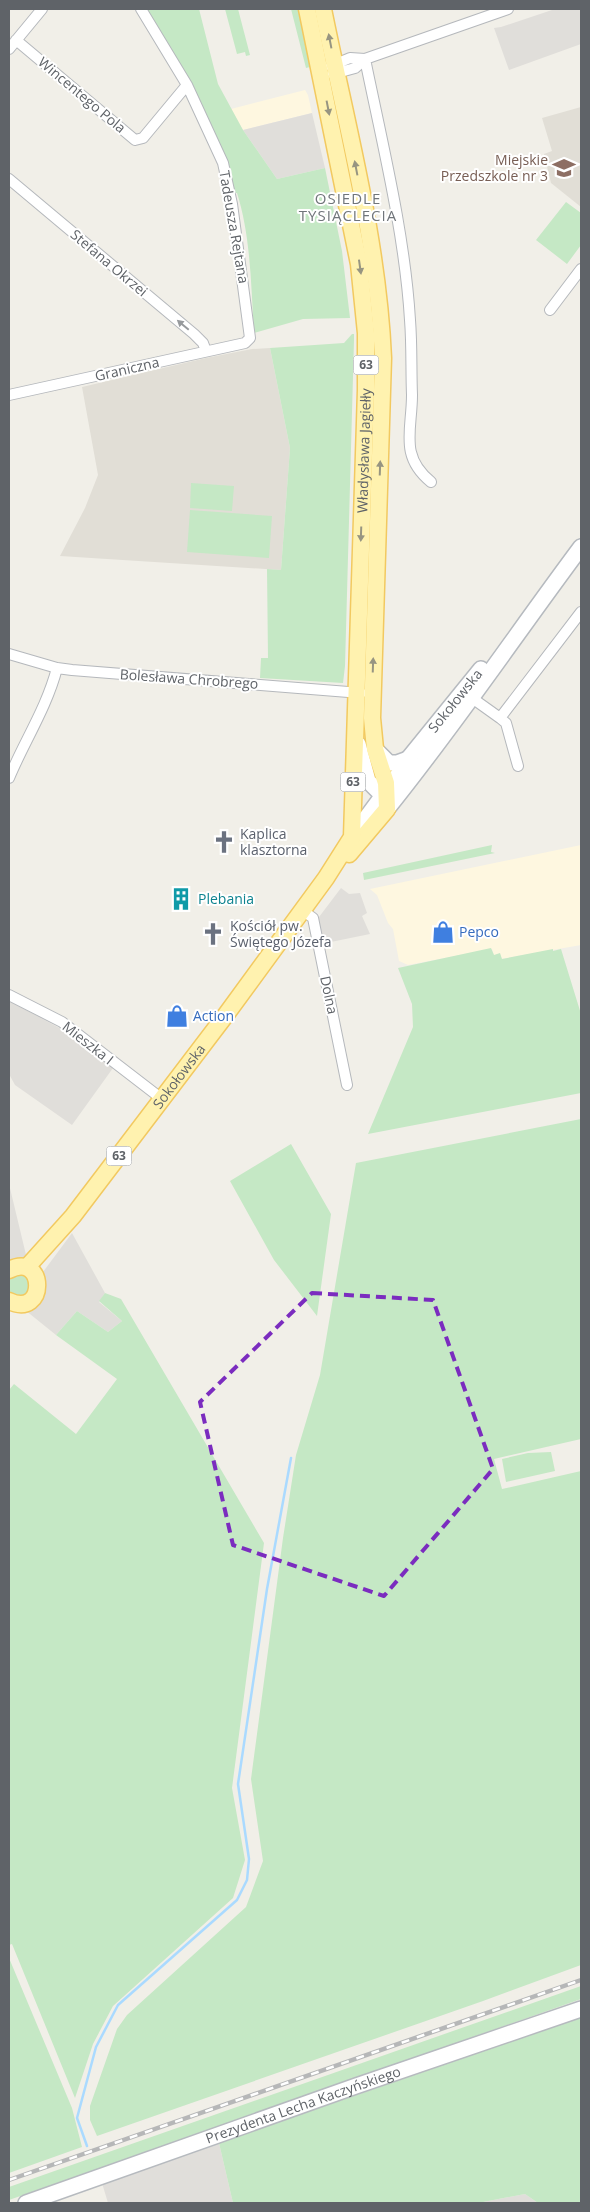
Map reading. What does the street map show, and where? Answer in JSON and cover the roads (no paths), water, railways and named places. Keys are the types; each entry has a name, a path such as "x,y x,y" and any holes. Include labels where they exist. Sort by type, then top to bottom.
{"main road":[{"name":"Władysława Jagiełły","path":"307,9 330,70"},
{"name":"Władysława Jagiełły","path":"323,9 330,70 359,264 366,328 364,693 375,749 386,784 394,792 387,810"},
{"name":"Władysława Jagiełły","path":"352,837 355,728 364,693"},
{"name":"Sokołowska","path":"331,870 353,850 387,810"},
{"name":"Sokołowska","path":"31,1272 302,910 352,837"},
{"path":"9,1270 16,1267 31,1272 38,1287 35,1296 25,1304 11,1305"}],"street":[{"path":"9,49 42,9"},
{"name":"Tadeusza Rejtana","path":"141,9 187,85 223,163 232,204 250,332 250,338 245,343"},
{"path":"330,70 355,68 365,59 508,9"},
{"name":"Wincentego Pola","path":"16,40 135,140 143,138 187,85"},
{"path":"365,59 396,214 408,300 412,398 410,454 416,468 431,482"},
{"name":"Stefana Okrzei","path":"9,179 194,334 203,343 206,351"},
{"path":"550,310 581,269"},
{"name":"Graniczna","path":"9,395 245,343"},
{"name":"Sokołowska","path":"352,837 394,792 472,698 530,614 581,547"},
{"path":"500,718 581,612"},
{"name":"Sokołowska","path":"394,792 408,759 530,614"},
{"name":"Bolesława Chrobrego","path":"9,654 57,668 364,693"},
{"path":"9,778 29,733 48,699 57,668"},
{"path":"472,698 506,722 518,766"},
{"path":"355,728 368,781 374,789 394,792"},
{"path":"375,749 389,763 398,763 408,759"},
{"name":"Dolna","path":"302,910 313,918 347,1085"},
{"name":"Mieszka I","path":"9,995 62,1022 162,1099"},
{"name":"Prezydenta Lecha Kaczyńskiego","path":"26,2203 356,2086 581,2009"}],"waterway":[{"path":"87,2146 77,2118 96,2047 118,2005 237,1900 247,1880 249,1859 238,1784 267,1589 291,1458"}],"railway":[{"path":"9,2180 581,1980"}],"place":[{"name":"Miejskie Przedszkole nr 3","path":"564,168"},
{"name":"Kaplica klasztorna","path":"224,842"},
{"name":"Plebania","path":"181,899"},
{"name":"Pepco","path":"443,932"},
{"name":"Kościół pw. Świętego Józefa","path":"213,934"},
{"name":"Action","path":"177,1016"}],"district":[{"name":"OSIEDLE TYSIĄCLECIA","path":"348,208"}]}
